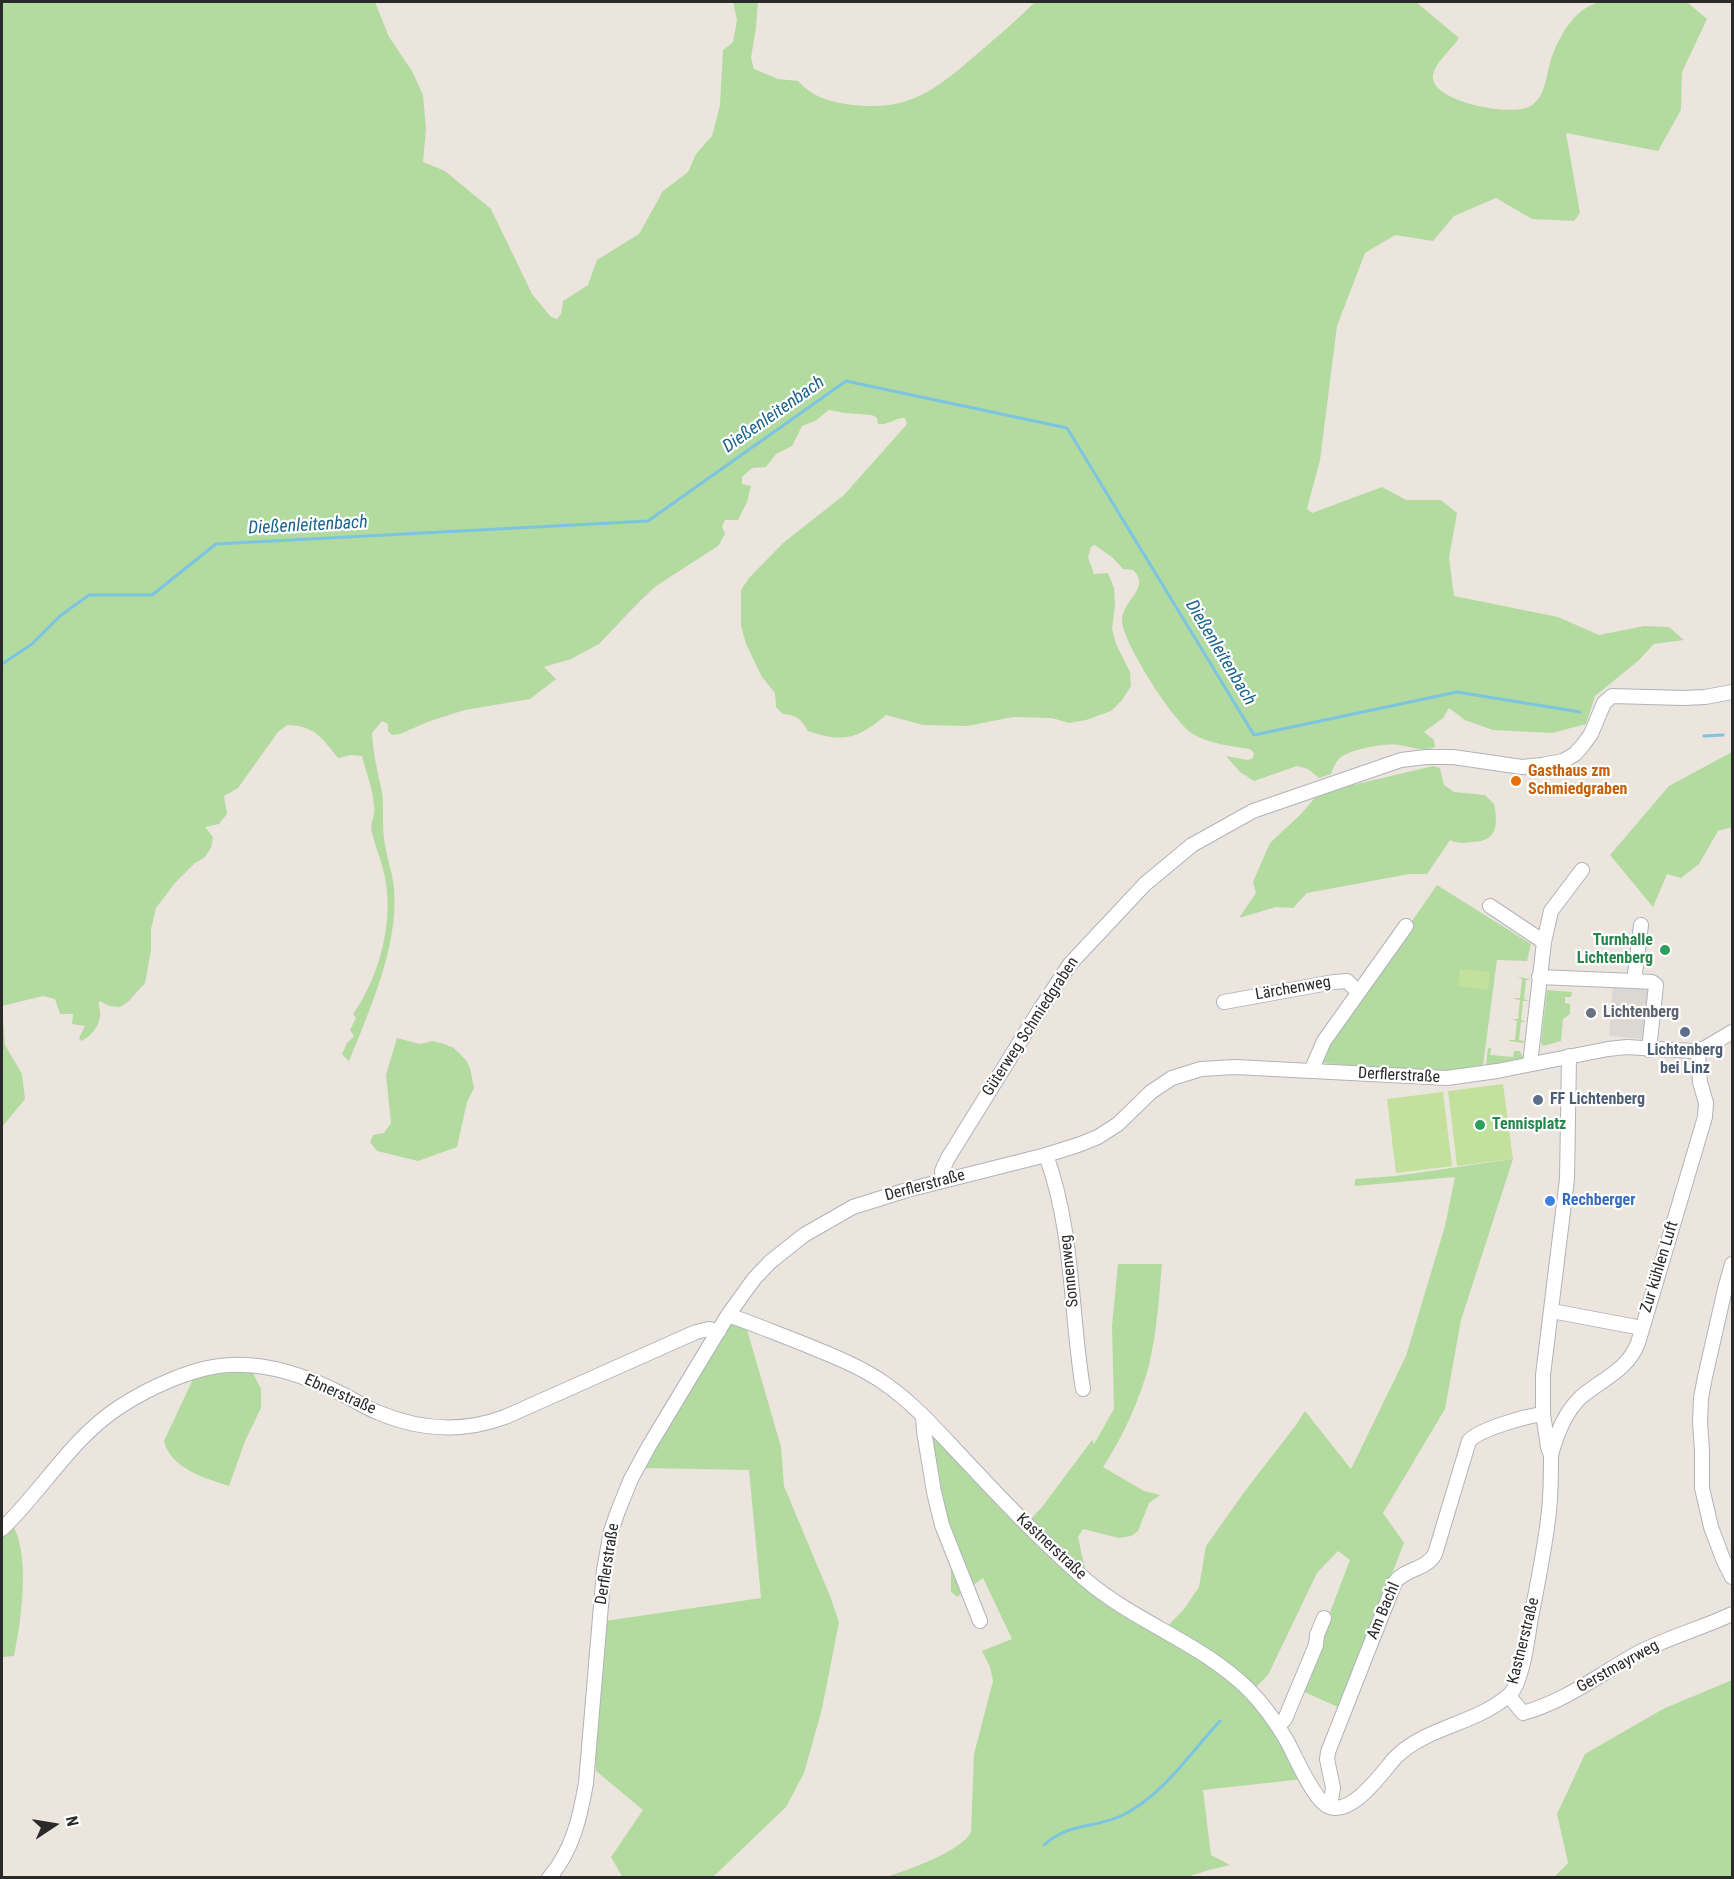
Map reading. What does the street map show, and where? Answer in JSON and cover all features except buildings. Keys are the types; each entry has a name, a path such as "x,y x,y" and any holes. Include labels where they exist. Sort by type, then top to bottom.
{"street":[{"name":"Güterweg Schmiedgraben","path":"943,1180 942,1171 948,1158 1052,989 1078,954 1138,891 1172,860 1217,830 1260,808 1388,764 1414,758 1453,757 1521,767 1557,762 1570,757 1583,745 1591,734 1604,703 1612,696 1683,698 1706,697 1732,692"},
{"path":"1530,1065 1539,977 1551,911 1582,870"},
{"path":"1490,906 1544,942"},
{"path":"1634,981 1641,925"},
{"name":"Lärchenweg","path":"1311,1071 1324,1041 1406,926"},
{"path":"1539,977 1652,982 1656,985 1649,1050"},
{"name":"Lärchenweg","path":"1224,1002 1334,981 1347,981 1358,992"},
{"name":"Derflerstraße","path":"549,1878 568,1850 583,1804 604,1570 611,1531 631,1479 728,1315 754,1279 770,1262 804,1235 843,1212 872,1200 1046,1155 1098,1137 1118,1124 1160,1086 1187,1072 1224,1067 1447,1078 1530,1065 1608,1049 1627,1047 1649,1050 1698,1050 1732,1032"},
{"name":"Zur kühlen Luft","path":"1551,1455 1560,1428 1573,1406 1582,1396 1625,1365 1634,1352 1705,1117 1706,1103 1700,1082 1698,1050"},
{"name":"Kastnerstraße","path":"728,1315 845,1360 884,1383 923,1416 1030,1529 1090,1583 1230,1673 1260,1702 1278,1725 1316,1795 1330,1808 1341,1807 1371,1788 1396,1757 1415,1743 1477,1716 1509,1696 1521,1668 1544,1552 1549,1510 1551,1455 1543,1414 1543,1375 1567,1179 1569,1056"},
{"name":"Sonnenweg","path":"1046,1155 1064,1217 1083,1389"},
{"path":"1732,1264 1705,1377 1700,1422 1702,1488 1711,1527 1732,1577"},
{"path":"1552,1311 1642,1328"},
{"name":"Ebnerstraße","path":"2,1529 85,1435 106,1416 144,1394 204,1369 227,1365 247,1365 279,1370 327,1387 377,1413 401,1421 431,1427 456,1428 478,1425 505,1417 696,1332 709,1329 719,1331"},
{"name":"Am Bachl","path":"1330,1808 1333,1788 1327,1759 1332,1741 1395,1581 1406,1572 1428,1563 1435,1554 1469,1442 1483,1431 1543,1414"},
{"path":"923,1416 933,1485 942,1525 980,1621"},
{"name":"Gerstmayrweg","path":"1509,1696 1523,1713 1542,1708 1638,1654 1685,1632 1732,1614"},
{"path":"1278,1725 1284,1721 1290,1710 1316,1645 1317,1635 1324,1618"}],"green space":[{"path":"1605,1 1687,2 1707,19 1682,72 1681,110 1658,151 1566,133 1580,213 1574,221 1532,219 1496,198 1454,216 1433,241 1395,235 1365,253 1337,326 1320,460 1307,509 1312,513 1382,487 1406,500 1441,500 1457,513 1449,558 1454,596 1558,617 1599,635 1644,626 1669,627 1684,640 1654,644 1638,661 1595,696 1586,724 1552,733 1493,730 1465,720 1449,708 1443,718 1424,732 1434,740 1435,747 1422,749 1385,745 1368,747 1340,758 1331,774 1319,778 1308,769 1297,766 1254,781 1240,772 1226,756 1248,760 1253,758 1254,753 1250,749 1228,746 1193,734 1162,698 1138,661 1123,628 1124,611 1138,588 1138,576 1133,570 1123,569 1113,558 1095,545 1091,547 1088,557 1094,574 1108,573 1114,588 1115,605 1112,629 1116,644 1130,672 1131,686 1111,711 1069,723 1052,718 1013,717 967,726 923,725 886,715 867,729 850,737 820,735 808,731 798,718 783,714 776,707 775,693 762,677 746,644 741,626 741,590 749,578 783,543 844,495 907,424 905,418 878,424 877,418 872,415 829,410 815,421 802,426 792,446 776,454 766,467 752,468 742,477 742,484 751,486 747,502 738,520 725,520 722,527 725,534 718,546 656,586 599,644 571,659 544,667 556,679 530,699 465,710 430,721 400,734 392,735 388,731 388,724 382,721 372,733 382,792 384,838 394,888 394,909 392,931 381,976 349,1061 342,1054 347,1043 354,1036 350,1030 356,1018 353,1014 363,999 378,965 388,909 383,868 371,830 374,809 372,793 362,756 351,755 338,758 311,730 287,725 278,732 238,788 224,796 227,814 219,824 205,827 213,837 211,848 204,858 195,863 175,883 156,908 151,929 151,950 145,983 129,1001 120,1007 99,1001 98,1024 88,1037 81,1041 79,1038 85,1026 72,1024 73,1014 60,1014 55,999 43,996 2,1006 2,2 375,2 389,37 412,71 423,95 426,129 423,162 445,171 491,209 532,294 551,317 557,319 561,314 563,301 588,285 597,260 639,234 663,191 688,172 696,154 712,136 720,105 723,50 733,42 737,20 733,2 758,2 751,58 754,69 778,79 798,81 814,94 826,99 867,106 903,102 932,89 947,79 1035,2 1416,2 1459,38 1435,69 1433,79 1437,88 1461,101 1494,109 1510,110 1523,109 1537,101 1543,90 1558,42 1582,10"},
{"path":"1732,752 1732,827 1718,831 1699,864 1681,878 1667,874 1653,907 1610,855 1669,786"},
{"path":"1433,766 1440,768 1444,785 1454,792 1485,795 1494,804 1496,825 1492,835 1481,841 1464,843 1450,840 1427,874 1409,874 1307,893 1293,908 1276,907 1239,918 1256,893 1253,882 1270,843 1301,814 1319,793"},
{"path":"1437,885 1531,944 1527,961 1497,960 1483,1065 1443,1073 1322,1063 1328,1042"},
{"path":"1460,969 1490,972 1488,990 1458,986"},
{"path":"1517,977 1531,979 1526,980 1524,999 1529,1001 1523,1001 1521,1020 1526,1022 1521,1022 1519,1040 1524,1043 1509,1041 1515,1040 1517,1021 1512,1019 1518,1019 1520,1000 1514,999 1520,998 1522,979"},
{"path":"1547,990 1572,992 1571,997 1565,997 1565,1003 1570,1004 1570,1014 1563,1019 1561,1041 1543,1046 1541,1042"},
{"path":"2,1006 5,1045 22,1074 25,1099 2,1127"},
{"path":"397,1038 420,1044 433,1041 454,1048 466,1060 470,1068 474,1088 467,1102 457,1147 418,1161 377,1151 370,1142 373,1135 384,1133 391,1123 386,1075"},
{"path":"1488,1048 1491,1048 1490,1055 1513,1057 1514,1051 1520,1051 1523,1058 1486,1066"},
{"name":"Tennisplatz","path":"1503,1084 1513,1159 1457,1166 1448,1091"},
{"name":"Tennisplatz","path":"1443,1092 1452,1166 1396,1173 1387,1099"},
{"path":"1513,1159 1461,1320 1445,1409 1383,1513 1404,1543 1340,1708 1300,1690 1350,1560 1338,1551 1317,1573 1268,1675 1255,1688 1168,1626 1184,1609 1199,1587 1206,1546 1305,1411 1351,1469 1406,1356 1445,1226 1455,1177 1355,1186 1355,1179 1396,1176"},
{"path":"1118,1264 1162,1264 1156,1327 1149,1365 1130,1418 1103,1467 1144,1491 1160,1495 1149,1503 1138,1531 1131,1536 1119,1538 1083,1529 1078,1537 1086,1574 1028,1522 1042,1507 1092,1440 1094,1444 1114,1409 1112,1326"},
{"path":"741,1309 781,1447 784,1486 839,1622 822,1709 804,1773 786,1807 713,1877 623,1878 611,1857 643,1810 596,1771 595,1745 605,1621 761,1598 749,1470 643,1468 728,1325"},
{"path":"233,1369 252,1371 261,1389 261,1408 245,1441 229,1486 200,1476 181,1465 168,1451 164,1441 194,1377"},
{"path":"922,1419 1041,1546 1215,1668 1266,1715 1303,1779 1203,1790 1211,1855 1230,1865 1187,1877 883,1878 918,1866 945,1853 956,1847 971,1832 974,1754 993,1681 990,1667 982,1651 1012,1639 983,1578 957,1597 951,1592 951,1556"},
{"path":"2,1514 12,1525 19,1540 23,1580 20,1623 14,1656 2,1657"},
{"path":"1732,1680 1732,1877 1554,1877 1568,1863 1557,1814 1585,1754 1663,1709"}],"shaded area":[{"path":"1613,984 1650,986 1645,1039 1609,1036"}],"waterway":[{"name":"Dießenleitenbach","path":"2,664 32,644 60,616 89,595 152,595 216,544 648,521 846,381 1067,428 1254,735 1457,692 1580,712"},
{"name":"Dießenleitenbach","path":"1704,736 1723,735"},
{"path":"1044,1845 1072,1829 1110,1820 1136,1808 1163,1786 1220,1721"}],"place":[{"name":"Gasthaus zm Schmiedgraben","path":"1516,781"},
{"name":"Turnhalle Lichtenberg","path":"1665,950"},
{"name":"Lichtenberg","path":"1591,1013"},
{"name":"Lichtenberg bei Linz","path":"1685,1032"},
{"name":"FF Lichtenberg","path":"1538,1100"},
{"name":"Tennisplatz","path":"1480,1125"},
{"name":"Rechberger","path":"1550,1201"}]}
